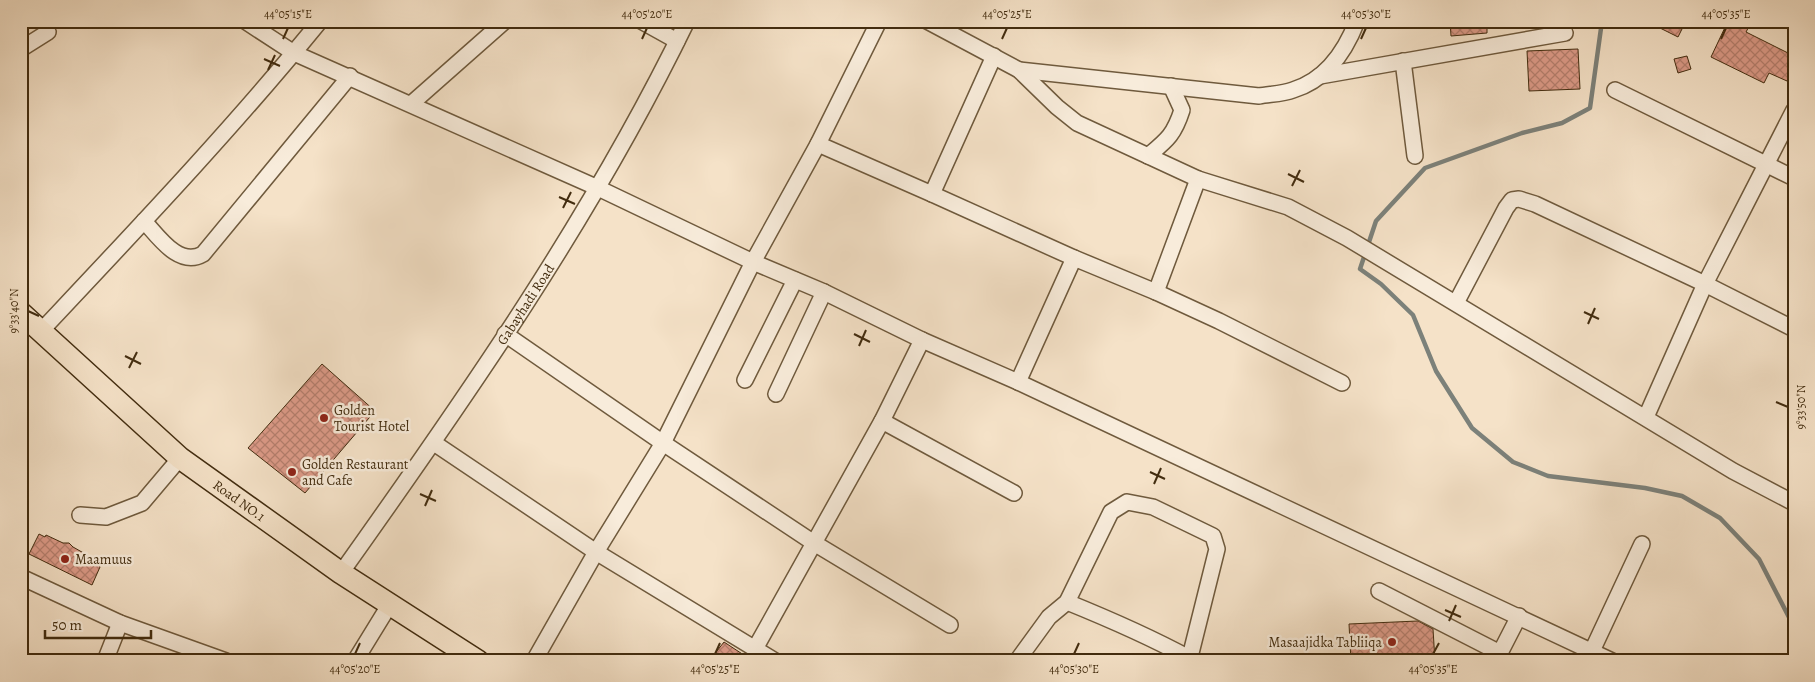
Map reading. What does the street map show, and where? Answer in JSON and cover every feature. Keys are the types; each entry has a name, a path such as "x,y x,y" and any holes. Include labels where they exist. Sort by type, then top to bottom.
{"highway":[{"name":"Road NO.1","path":"21,313 180,458 341,573 478,661"}],"street":[{"path":"245,21 294,53 350,76 598,188 753,262 824,292 922,340 1018,382 1612,661"},
{"path":"41,332 144,221 294,53 320,21"},
{"path":"411,104 505,21"},
{"path":"641,21 677,40"},
{"name":"Gabayhadi Road","path":"341,573 434,443 598,188 687,21"},
{"path":"534,661 596,552 663,443 753,262 818,144 879,21"},
{"path":"927,21 1019,70 1057,107 1078,123 1198,179 1288,207 1347,238 1733,471 1794,503"},
{"path":"1019,70 1259,96 1292,91 1309,84 1320,76 1335,62 1358,21"},
{"path":"21,49 48,32"},
{"path":"1320,76 1565,33"},
{"path":"932,194 994,56"},
{"path":"1403,61 1415,156"},
{"path":"144,221 176,253 192,258 203,254 350,76"},
{"path":"1148,156 1169,139 1177,125 1182,110 1171,86"},
{"path":"1615,90 1794,178"},
{"path":"1646,418 1705,284 1794,110"},
{"path":"818,144 1074,258 1156,292 1219,321 1342,383"},
{"path":"1156,292 1198,179"},
{"path":"1456,303 1506,208 1512,200 1519,199 1535,204 1705,284 1794,329"},
{"path":"1018,382 1074,258"},
{"path":"746,380 795,280"},
{"path":"776,394 824,292"},
{"path":"505,334 663,443 814,543 950,625"},
{"path":"756,647 882,422 922,340"},
{"path":"882,422 1014,493"},
{"path":"434,443 596,552 756,647 776,661"},
{"path":"80,515 106,517 142,503 180,458"},
{"path":"1017,661 1049,617 1067,602 1111,512 1127,502 1153,507 1213,536 1217,549 1189,660 1110,619 1067,602"},
{"path":"1592,651 1642,544"},
{"path":"21,577 120,623 226,661"},
{"path":"1379,591 1499,657 1519,616"},
{"path":"355,661 390,604"},
{"path":"105,661 120,623"}],"building":[{"path":"1450,21 1487,21 1487,33 1451,36"},
{"path":"1646,21 1686,21 1678,37"},
{"path":"1728,21 1752,21 1746,32 1794,56 1794,64 1787,81 1769,73 1764,83 1711,57"},
{"path":"1578,49 1580,89 1529,91 1527,51"},
{"path":"1687,56 1691,69 1678,73 1674,59"},
{"name":"Golden Tourist Hotel","path":"322,364 375,411 305,493 248,448"},
{"name":"Maamuus","path":"39,534 45,537 46,535 63,543 69,543 96,560 100,567 92,585 29,554"},
{"name":"Masaajidka Tabliiqa","path":"1418,621 1433,629 1435,661 1351,661 1349,624"},
{"path":"724,642 753,661 709,661"}],"waterway":[{"path":"1602,21 1590,108 1562,123 1522,133 1425,168 1376,221 1360,269 1381,284 1413,315 1436,371 1472,428 1513,462 1548,476 1645,488 1682,496 1720,518 1759,559 1794,627"}],"place":[{"name":"Golden Tourist Hotel","path":"324,418"},
{"name":"Golden Restaurant and Cafe","path":"292,472"},
{"name":"Maamuus","path":"65,559"},
{"name":"Masaajidka Tabliiqa","path":"1392,642"}]}
